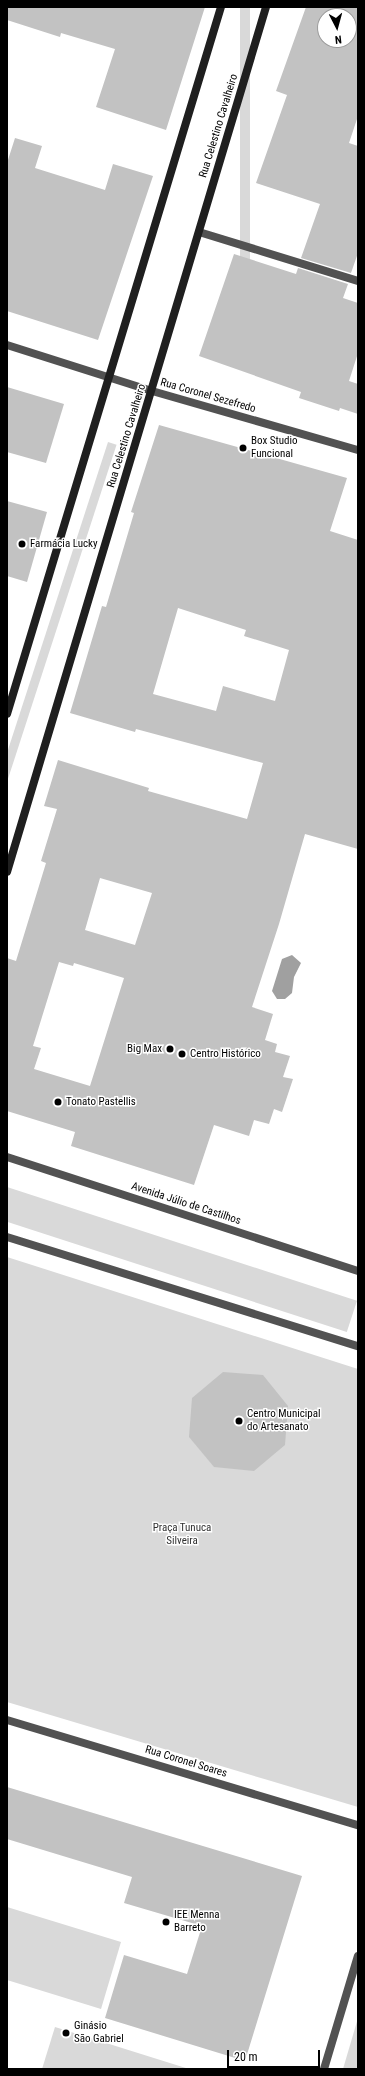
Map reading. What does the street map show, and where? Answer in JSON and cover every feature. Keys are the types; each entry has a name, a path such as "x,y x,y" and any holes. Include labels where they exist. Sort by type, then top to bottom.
{"main road":[{"path":"7,714 221,7"},
{"name":"Rua Celestino Cavalheiro","path":"7,872 266,7"}],"street":[{"path":"199,232 358,281"},
{"name":"Rua Coronel Sezefredo","path":"7,345 152,391 358,450"},
{"name":"Avenida Júlio de Castilhos","path":"7,1157 358,1271"},
{"path":"7,1237 358,1346"},
{"name":"Rua Coronel Soares","path":"7,1720 358,1825"},
{"path":"324,2069 358,1956"}],"green space":[{"path":"240,7 250,7 250,348 240,348"},
{"path":"108,442 117,445 8,779 7,753"},
{"path":"7,1187 357,1301 347,1332 7,1222"},
{"name":"Praça Tunuca Silveira","path":"7,1257 358,1369 358,1807 7,1702"},
{"path":"7,1907 121,1942 101,2009 7,1980"},
{"path":"358,2018 358,2069 343,2069"},
{"path":"55,2027 189,2069 42,2069"}],"shaded area":[{"path":"292,955 301,963 294,977 292,993 285,999 277,999 272,991 282,959"}],"building":[{"path":"7,7 205,7 166,130 96,107 115,49 61,33 60,37 7,20"},
{"path":"306,7 358,7 358,116 349,143 358,146 358,253 351,273 301,258 320,204 256,183 287,95 276,91"},
{"path":"15,138 42,146 35,168 105,190 113,164 153,176 98,340 7,311 7,163"},
{"path":"234,254 296,274 298,268 348,284 343,298 358,303 358,353 349,381 358,384 358,414 340,408 339,411 299,398 301,392 199,356"},
{"path":"7,387 64,404 46,463 7,452"},
{"path":"159,425 347,478 330,531 358,540 358,849 305,834 279,924 252,1007 273,1014 265,1040 277,1044 275,1052 290,1056 283,1077 293,1079 282,1112 274,1109 269,1124 254,1120 249,1136 214,1125 194,1185 71,1146 75,1132 7,1111 7,958 16,961 46,863 41,861 57,809 44,806 58,760 149,788 148,791 247,819 263,763 136,729 135,732 70,713 102,606 106,607 134,513 131,512","holes":["178,608 246,630 244,636 289,650 275,701 223,686 216,711 153,694","100,878 152,893 135,945 85,930","59,962 73,966 74,963 124,978 90,1086 34,1069 41,1048 33,1046"]},
{"name":"Farmácia Lucky","path":"7,501 47,512 27,582 7,576"},
{"name":"Centro Municipal do Artesanato","path":"223,1372 263,1375 288,1406 285,1445 254,1471 214,1467 189,1437 192,1398"},
{"path":"7,1787 302,1876 245,2061 105,2018 124,1955 187,1974 202,1926 124,1903 132,1877 7,1839"}],"place":[{"name":"Box Studio Funcional","path":"243,448"},
{"name":"Farmácia Lucky","path":"22,544"},
{"name":"Big Max","path":"170,1049"},
{"name":"Centro Histórico","path":"182,1054"},
{"name":"Tonato Pastellis","path":"58,1102"},
{"name":"Centro Municipal do Artesanato","path":"239,1421"},
{"name":"IEE Menna Barreto","path":"166,1922"},
{"name":"Ginásio São Gabriel","path":"66,2033"}]}
